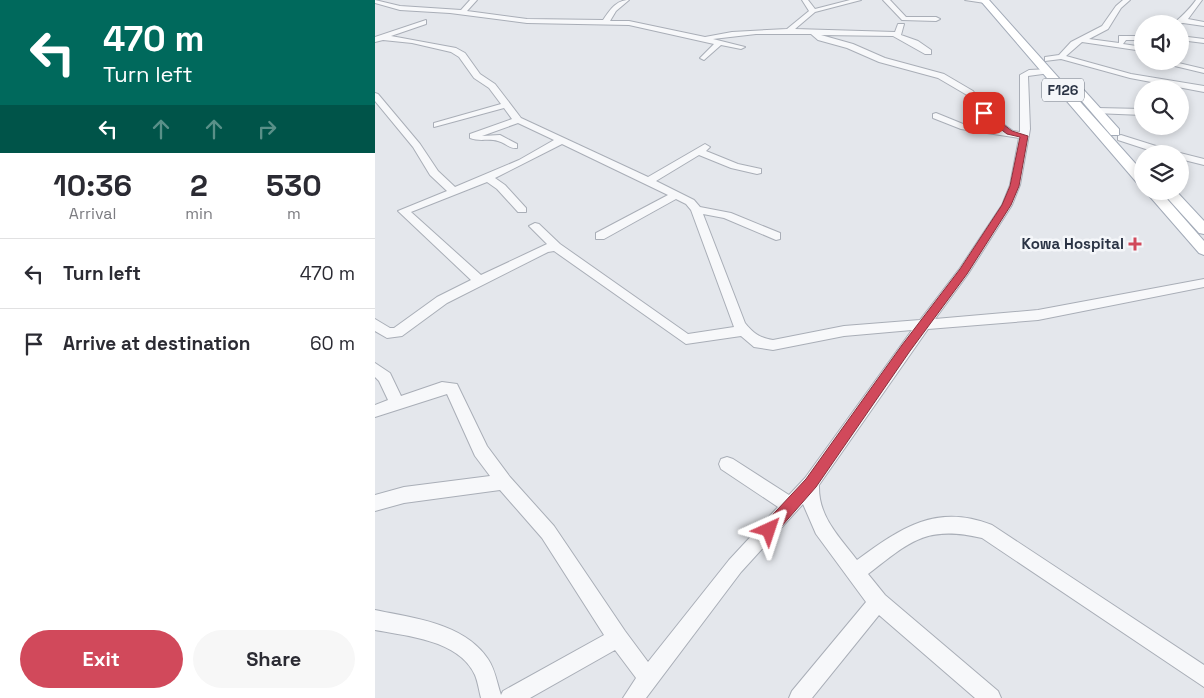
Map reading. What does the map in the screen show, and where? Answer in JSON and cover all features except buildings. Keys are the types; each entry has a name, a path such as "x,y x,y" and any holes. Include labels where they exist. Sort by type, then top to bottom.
{"main road":[{"name":"F126","path":"988,0 1048,65 1097,111 1134,153"},
{"name":"F126","path":"1048,65 1097,129 1134,171"},
{"path":"1097,129 1112,128"},
{"path":"1160,200 1204,250"},
{"path":"1177,200 1204,230"}],"street":[{"path":"462,12 474,0"},
{"path":"606,22 613,10 626,0"},
{"path":"805,0 813,10"},
{"path":"789,31 813,10 858,0"},
{"path":"886,0 904,19 935,19"},
{"path":"968,0 988,0"},
{"path":"633,698 735,566 811,483 963,271 1007,205 1015,186 1024,75 1048,65 1061,57 1071,46 1109,24 1118,7 1127,0"},
{"path":"1188,15 1196,0"},
{"path":"375,1 400,8 462,12 527,21 578,24 629,23 741,47"},
{"path":"897,34 904,19"},
{"path":"380,39 423,22"},
{"path":"1189,23 1204,24"},
{"path":"701,38 730,34 789,31 897,34"},
{"path":"813,32 821,38 850,46 883,60 941,76 970,93 984,113 1018,135"},
{"path":"897,34 899,38 915,43 928,52"},
{"path":"1134,38 1122,38 1122,46 1127,55 1134,56"},
{"path":"380,39 412,41 453,50 462,54 477,76 492,86 518,120 690,202 696,210 739,325 743,331 759,343 773,345 844,331 1039,315 1204,283"},
{"path":"1189,39 1204,41"},
{"path":"1081,40 1134,48"},
{"path":"704,58 720,42"},
{"path":"1061,57 1130,76 1204,89"},
{"path":"1189,59 1204,62"},
{"path":"1189,67 1204,70"},
{"path":"375,96 417,146 434,173 454,192"},
{"path":"437,125 506,105"},
{"path":"1097,111 1134,112"},
{"path":"936,116 961,126 1018,135"},
{"path":"513,146 500,138 480,139 473,136 518,120"},
{"path":"1121,138 1143,145"},
{"path":"480,281 403,211 489,179 527,161 561,140"},
{"path":"648,181 702,149 735,166 757,171"},
{"path":"1189,158 1204,162"},
{"path":"489,179 501,187 522,210"},
{"path":"600,236 676,195"},
{"path":"696,210 727,215 776,236"},
{"path":"535,226 556,247 685,339 743,331"},
{"path":"375,324 387,333 397,333 442,300 546,248 556,247"},
{"path":"375,369 385,378 397,404"},
{"path":"375,411 443,388 452,388 481,451 504,482 549,532 618,638 649,678"},
{"path":"727,464 791,506"},
{"path":"375,503 404,495 504,482"},
{"path":"811,483 810,500 814,514 855,573 878,602 991,698"},
{"path":"855,573 913,530 931,525 950,524 986,531 1204,677"},
{"path":"799,698 878,602"},
{"path":"375,620 437,635 463,647 481,667 491,698"},
{"path":"510,698 618,638"}],"place":[{"name":"Kowa Hospital","path":"1135,244"}],"route":[{"path":"769,530 811,483 963,271 1007,205 1015,186 1024,136 1010,133 984,113"}]}
